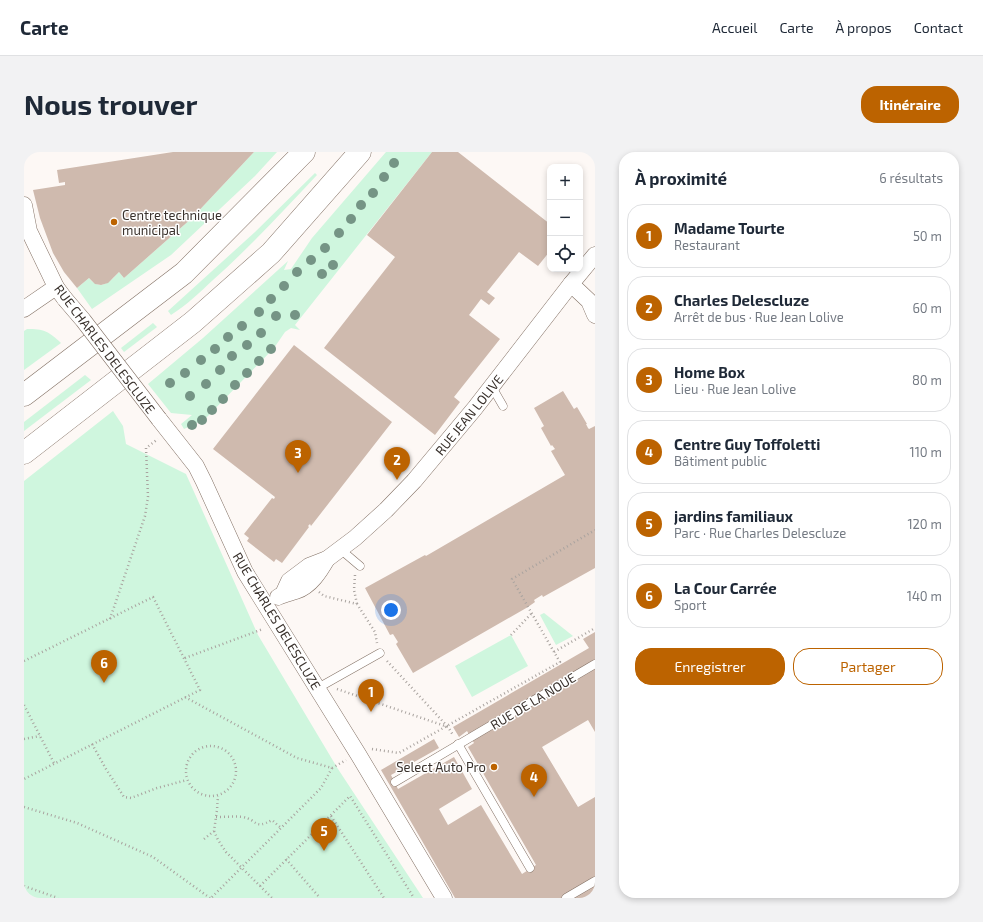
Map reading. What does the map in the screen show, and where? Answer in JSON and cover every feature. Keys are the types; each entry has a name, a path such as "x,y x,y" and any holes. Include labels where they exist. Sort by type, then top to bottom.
{"highway":[{"path":"24,395 184,273 304,152"},
{"path":"24,453 193,322 211,304 271,253 360,152"}],"street":[{"name":"RUE CHARLES DELESCLUZE","path":"24,205 29,231 60,293 83,320 158,419 196,466 245,572 264,605 358,754 388,786 444,898"},
{"name":"RUE JEAN LOLIVE","path":"264,605 284,594 298,590 317,575 327,559 355,538 386,510 414,481 492,387 595,255"},
{"path":"571,284 589,301 595,315"},
{"path":"24,309 60,293"}],"lane":[{"path":"492,387 503,406"},
{"path":"340,549 360,566"},
{"path":"316,688 380,653"},
{"name":"RUE DE LA NOUE","path":"388,786 595,664"},
{"path":"458,744 530,868"},
{"path":"566,898 595,881"}],"path":[{"path":"110,619 145,516 148,498 146,448 160,438"},
{"path":"358,754 369,748 399,753 448,727 560,662 512,579 595,530"},
{"path":"357,604 354,590 354,577 360,566"},
{"path":"24,661 153,597 200,690 24,778"},
{"path":"511,635 532,613"},
{"path":"185,658 277,624"},
{"path":"554,652 595,628"},
{"path":"316,688 333,688 448,727 458,744"},
{"path":"24,807 77,823 153,857 211,898 321,788 332,768 297,758 185,697"},
{"path":"24,705 54,763"},
{"path":"24,739 40,736"},
{"path":"92,744 124,797 131,798 157,788 187,780"},
{"path":"212,746 224,749 235,761 237,772 235,780 229,790 218,796 212,797 199,794 192,788 187,780 186,766 190,757 203,747 212,746"},
{"path":"218,796 214,831 218,840 226,852 272,898"},
{"path":"260,886 350,796 414,898"},
{"path":"330,816 384,898"},
{"path":"216,817 244,817 257,824 263,825 272,820 281,828"},
{"path":"204,839 214,831"},
{"path":"286,859 320,898"},
{"path":"24,886 58,898"}],"green space":[{"path":"254,152 277,152 255,176 171,255 92,309 77,288 89,278 93,282 101,285 108,282 119,272 124,278 192,218"},
{"path":"386,152 432,152 295,325 300,330 291,328 285,332 274,348 207,417 184,429 181,424 192,415 171,413 148,384 203,338 288,261 284,270 291,269 312,238"},
{"path":"315,173 317,175 240,255 193,298 171,315 168,311 255,232"},
{"path":"153,323 157,327 124,352 121,348"},
{"path":"27,329 46,332 61,343 24,370 24,331"},
{"path":"85,375 91,380 24,431 24,422"},
{"path":"113,411 123,426 126,444 186,474 258,635 338,769 423,898 24,898 24,481"},
{"path":"544,613 573,636 556,645 540,615"},
{"path":"511,635 528,666 472,697 455,666"}],"building":[{"name":"Centre technique municipal","path":"173,152 254,152 192,218 124,278 119,272 108,283 101,285 95,284 89,278 77,288 64,272 53,253 40,218 33,190 65,185 65,182 59,183 57,170"},
{"path":"432,152 458,152 547,222 547,255 538,266 519,252 487,292 495,298 489,305 481,299 469,315 500,339 454,397 460,402 435,435 324,348 395,257 367,235"},
{"path":"294,345 392,422 311,526 310,524 308,526 309,527 282,563 276,559 274,562 247,541 249,538 244,534 272,498 274,499 275,497 213,449"},
{"path":"563,391 574,409 577,407 588,428 589,429 595,426 595,568 543,597 542,595 534,600 535,602 528,607 413,673 396,644 398,642 393,634 390,635 365,588 425,555 426,556 565,475 551,451 555,449 552,445 551,446 541,428 544,426 534,408"},
{"path":"595,632 595,732 588,720 542,747 578,807 595,797 595,898 455,898 381,770 434,739 439,748 391,775 398,789 454,757 472,789 439,809 448,825 481,805 522,874 536,865 468,747 474,743 467,731 459,737 453,727 589,648 583,639"}],"place":[{"name":"Centre technique municipal","path":"114,222"},
{"name":"Home Box","path":"298,473"},
{"name":"Charles Delescluze","path":"397,480"},
{"name":"La Cour Carrée","path":"104,683"},
{"name":"Madame Tourte","path":"371,712"},
{"name":"Select Auto Pro","path":"494,767"},
{"name":"Centre Guy Toffoletti","path":"534,797"},
{"name":"jardins familiaux","path":"324,851"}]}
